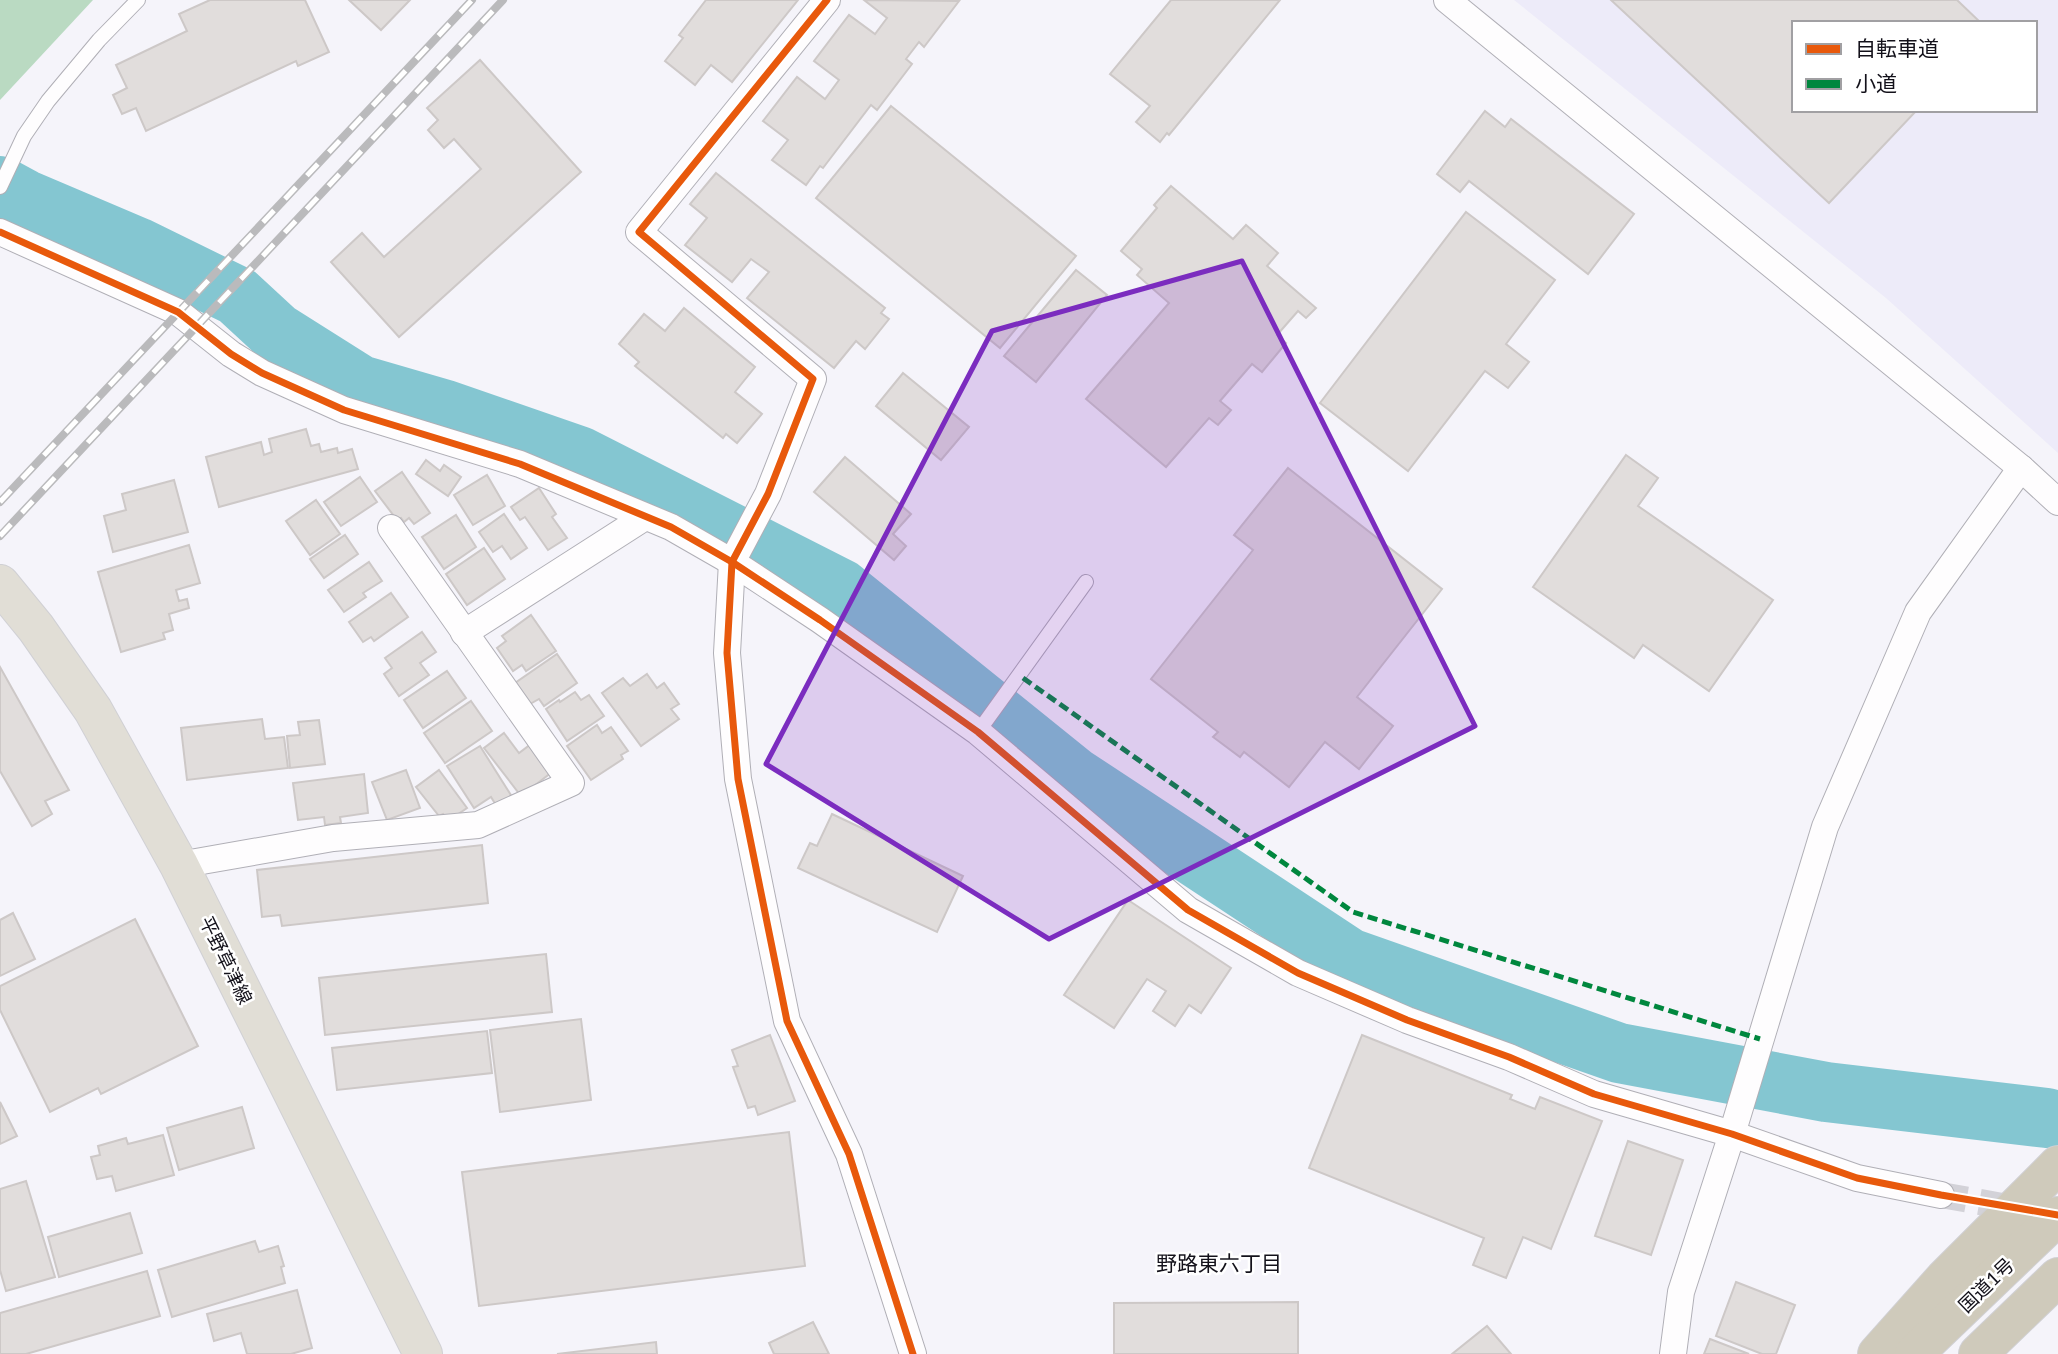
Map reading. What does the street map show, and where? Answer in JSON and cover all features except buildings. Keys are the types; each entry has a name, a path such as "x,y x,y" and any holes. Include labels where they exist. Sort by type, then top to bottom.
{"highway":[{"path":"1877,1354 1944,1279 2058,1165"},
{"name":"国道1号","path":"1914,1354 2058,1216"},
{"path":"1978,1354 2058,1277"},
{"path":"2011,1354 2058,1310"}],"main road":[{"name":"平野草津線","path":"0,584 36,628 93,710 179,865 423,1354"}],"street":[{"path":"827,0 639,232 813,379 768,494 736,555 727,653 738,779 787,1021 849,1154 913,1354"},
{"path":"1447,0 2021,468 2058,502"},
{"path":"0,232 178,312 231,354 262,373 344,410 520,464 736,555 820,620 978,732 1188,910 1298,973 1407,1020 1509,1057 1594,1094 1731,1133 1857,1178 1941,1195"},
{"path":"1673,1354 1681,1292 1825,827 1918,612 2021,468"},
{"path":"464,633 645,517"},
{"path":"179,865 333,838 478,825 571,783 391,528"}],"lane":[{"path":"0,187 23,136 48,101 99,40 138,0"},
{"path":"978,732 1086,582"}],"highlighted area":[{"path":"1242,261 1475,726 1049,939 766,764 992,331"}],"shaded area":[{"path":"1514,0 2058,0 2058,453 1886,298"}],"green space":[{"path":"0,0 93,0 0,100"}],"waterway":[{"path":"0,186 24,199 137,247 237,296 276,332 360,385 446,410 579,456 841,589 1074,777 1349,958 1619,1053 1826,1092 2047,1118"}],"tunnel":[{"path":"1941,1195 2025,1210"}],"railway":[{"path":"0,502 472,0"},
{"path":"0,536 503,0"}],"marked path":[{"path":"1023,678 1353,912 1760,1039"}],"cycle path":[{"path":"827,0 639,232 813,379 768,494 732,562 727,653 738,779 787,1021 849,1154 913,1354"},
{"path":"0,232 178,312 231,354 262,373 344,410 520,464 671,527 732,562 820,620 978,732 1188,910 1298,973 1407,1020 1509,1057 1594,1094 1732,1134 1857,1178 2058,1215"}],"district":[{"name":"野路東六丁目","path":"1219,1264"}]}
